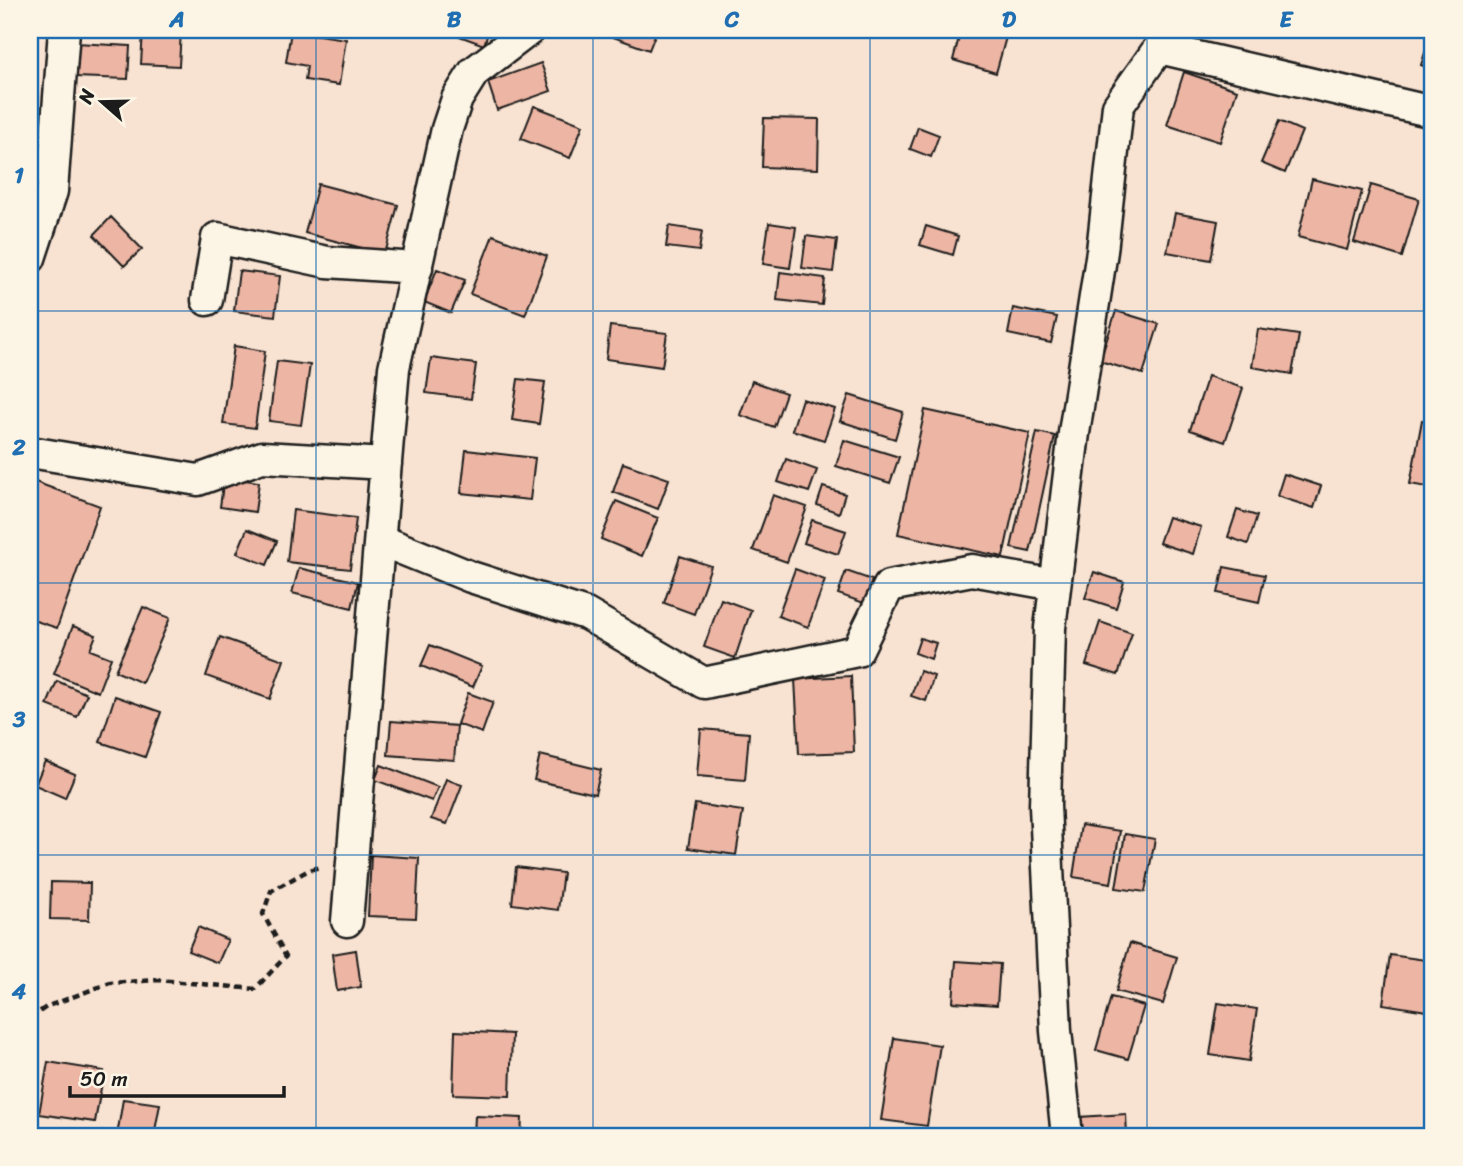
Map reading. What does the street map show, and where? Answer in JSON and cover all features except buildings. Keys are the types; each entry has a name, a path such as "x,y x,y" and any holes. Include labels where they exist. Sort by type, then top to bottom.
{"street":[{"path":"30,258 52,191 43,141 64,30"},
{"path":"347,921 394,368 447,129 457,99 474,72 529,30"},
{"path":"1067,1136 1056,1031 1045,806 1050,628 1074,433 1102,251 1118,106 1160,48 1433,112"},
{"path":"207,300 217,238 327,262 416,268"},
{"path":"30,452 198,480 262,457 386,464"},
{"path":"380,540 471,577 586,614 704,683 857,651 889,586 972,570 1055,585"}],"path":[{"path":"30,1018 48,1006 110,983 159,980 255,989 286,956 263,914 271,891 307,871 352,857"}]}
